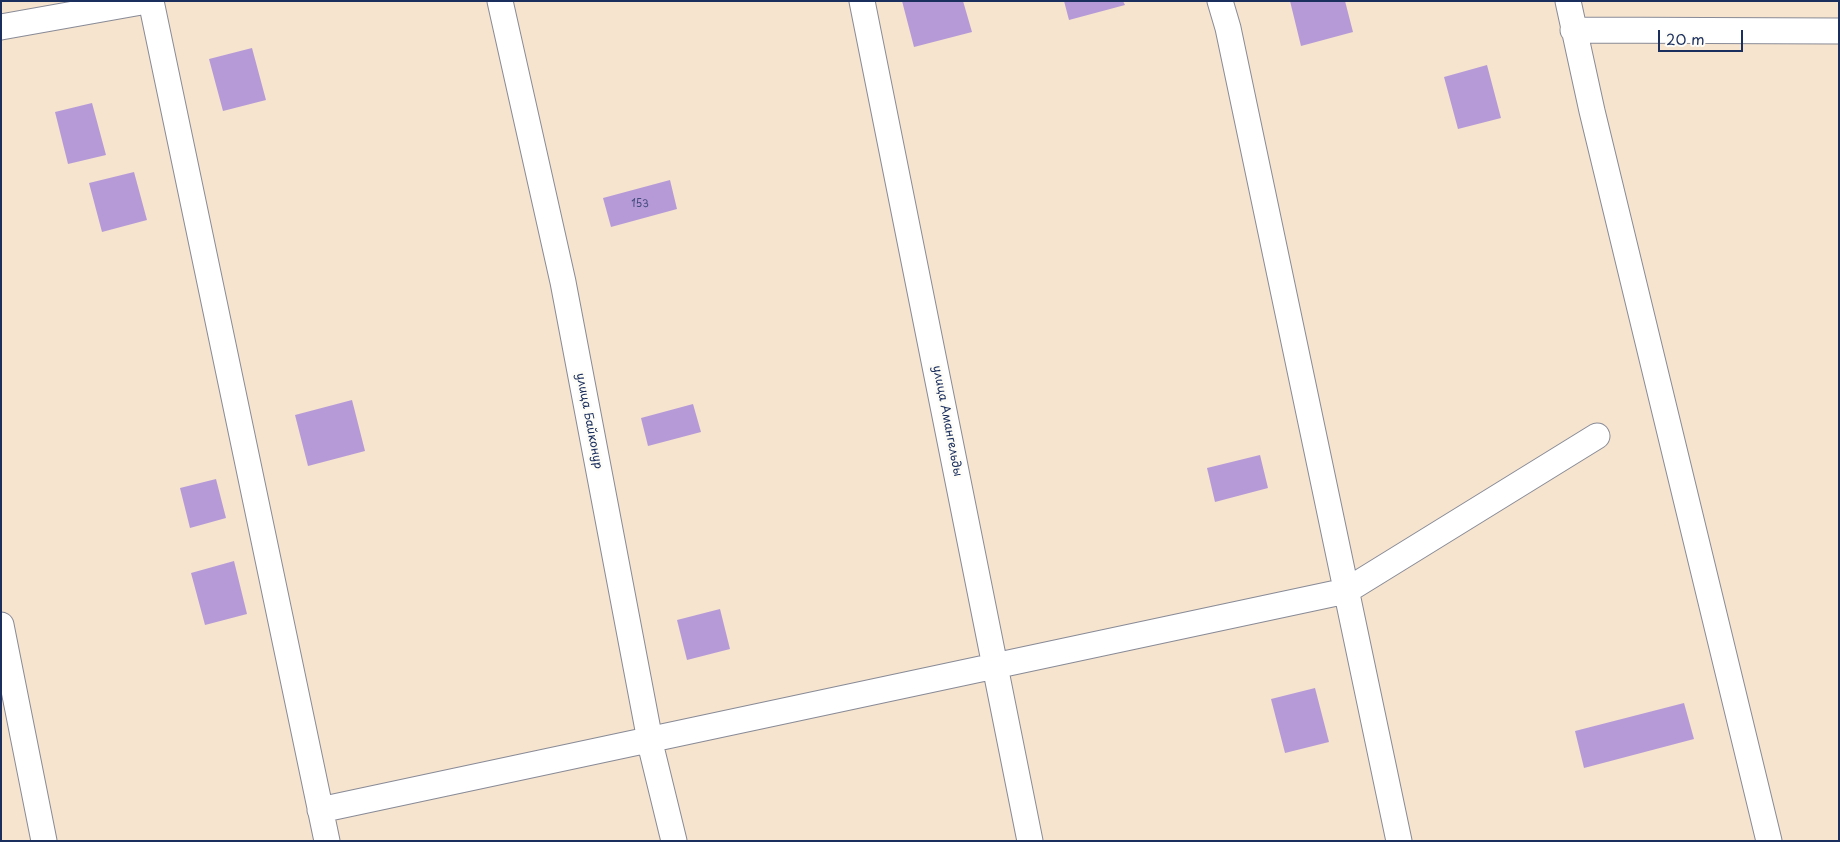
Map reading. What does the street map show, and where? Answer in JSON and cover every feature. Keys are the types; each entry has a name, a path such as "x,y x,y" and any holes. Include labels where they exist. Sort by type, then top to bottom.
{"street":[{"path":"1,27 149,1 327,841"},
{"name":"улица Байконур","path":"500,1 563,282 650,739 674,841"},
{"name":"улица Амангельды","path":"862,1 997,665 1030,841"},
{"path":"1220,1 1230,38 1400,841"},
{"path":"1568,1 1573,30 1769,841"},
{"path":"1573,30 1839,32"},
{"path":"320,810 1346,590 1597,436"},
{"path":"1,625 44,841"}],"building":[{"path":"902,1 963,1 972,32 914,47"},
{"path":"1064,1 1123,1 1125,5 1069,20"},
{"path":"1290,1 1345,1 1353,32 1301,46"},
{"path":"252,48 266,100 223,111 209,59"},
{"path":"1487,65 1501,118 1458,129 1444,77"},
{"path":"92,103 106,155 68,164 55,112"},
{"path":"134,172 147,220 102,232 89,183"},
{"path":"670,180 677,209 611,227 603,198"},
{"path":"352,400 365,451 308,466 295,415"},
{"path":"693,404 701,432 648,446 641,418"},
{"path":"1260,455 1268,488 1215,502 1207,468"},
{"path":"216,479 226,518 190,528 180,488"},
{"path":"234,561 247,614 205,625 191,573"},
{"path":"720,609 730,649 687,660 677,620"},
{"path":"1315,688 1329,742 1285,753 1271,699"},
{"path":"1684,703 1694,739 1584,768 1575,731"}]}
